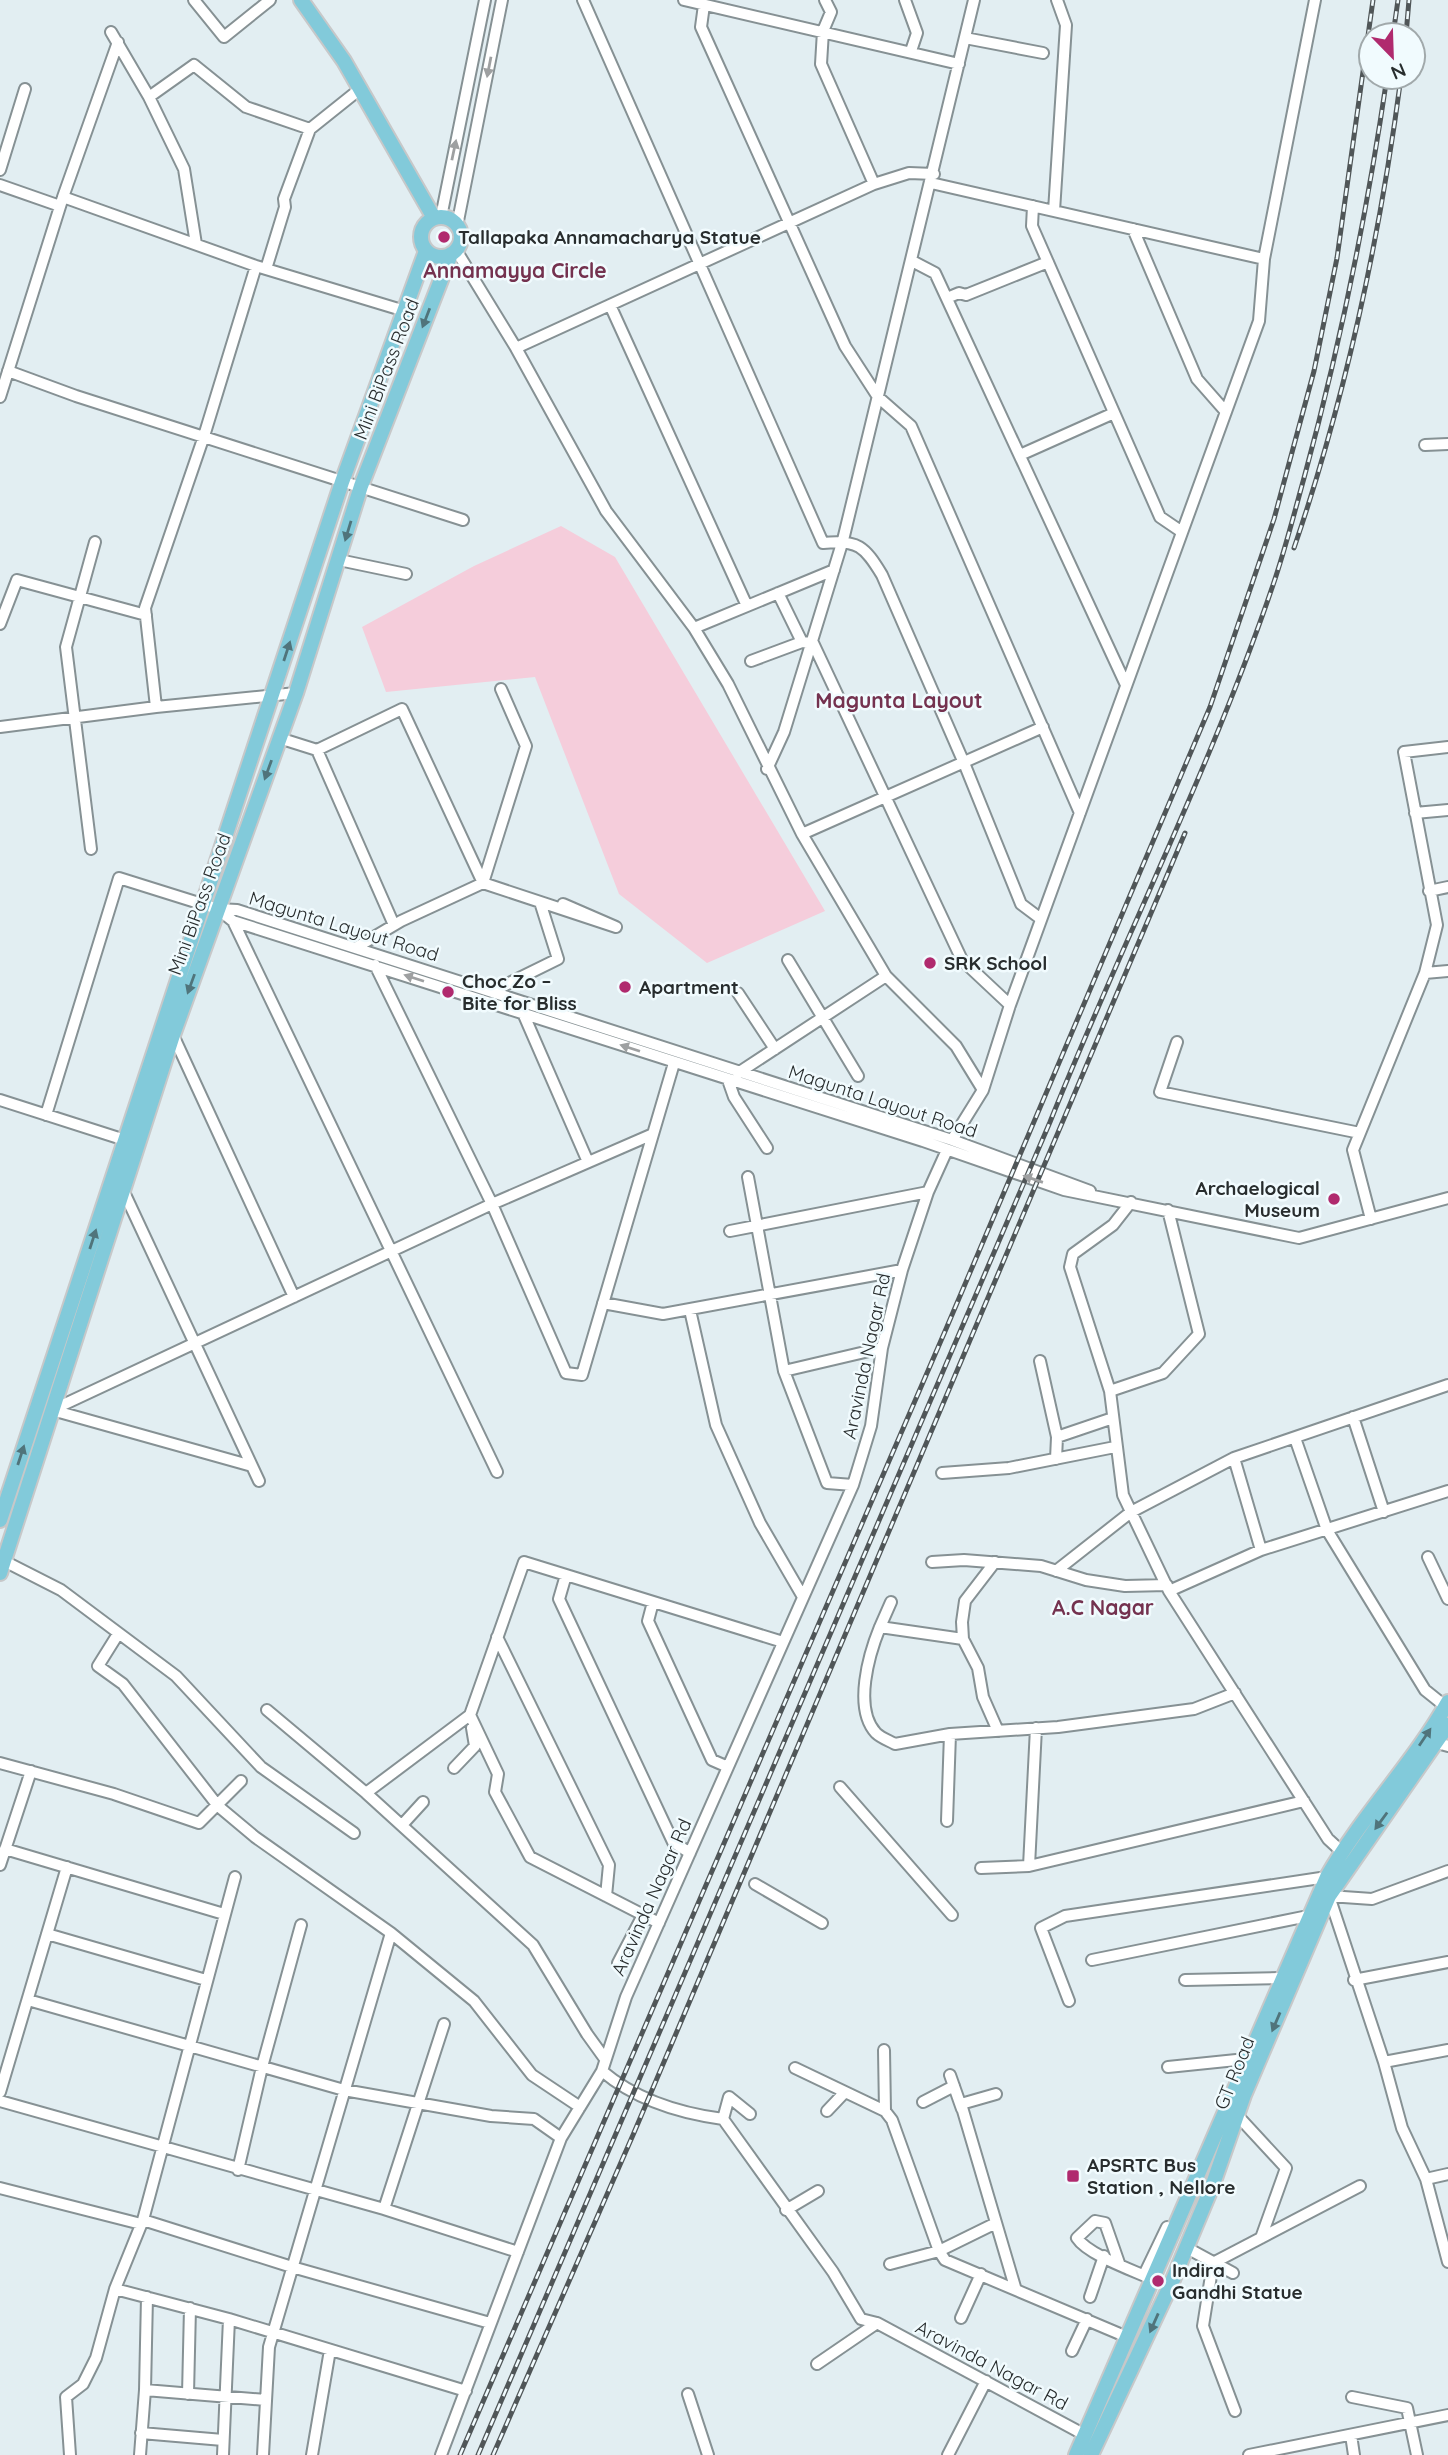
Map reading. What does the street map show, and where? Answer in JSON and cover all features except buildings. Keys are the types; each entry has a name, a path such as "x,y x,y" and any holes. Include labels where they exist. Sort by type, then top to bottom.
{"main road":[{"path":"301,0 360,89 438,218 457,226 461,238 453,252 438,256 426,251"},
{"path":"0,1520 45,1408 125,1140 342,482 426,251 422,232 438,218"},
{"name":"Mini BiPass Road","path":"1,1564 45,1408 123,1190 173,1035 296,693 361,486 453,252"},
{"path":"1076,2455 1127,2337 1149,2278 1327,1877 1341,1851 1394,1783 1447,1704"},
{"name":"GT Road","path":"1091,2455 1186,2248 1213,2184 1237,2115 1329,1896 1443,1745 1448,1725"}],"street":[{"path":"212,0 197,4 224,37 270,0"},
{"path":"438,218 485,0"},
{"path":"457,226 502,0"},
{"path":"583,0 823,542 843,541 866,549 882,575 964,762 1021,904 1041,919"},
{"path":"684,0 958,64"},
{"path":"825,0 831,12 823,31 821,64 874,184"},
{"path":"905,0 917,33 911,51"},
{"path":"767,769 784,732 807,643 843,541 974,0"},
{"path":"1054,211 1066,25 1057,0"},
{"name":"Aravinda Nagar Rd","path":"441,2455 561,2138 601,2071 626,1997 853,1485 871,1426 882,1348 902,1270 928,1192 950,1145 983,1090 1010,1005 1259,321 1264,259 1315,0"},
{"path":"704,5 701,27 845,346 878,397 911,426 1080,813"},
{"path":"111,32 149,97 184,169 195,244"},
{"path":"965,38 1043,52"},
{"path":"0,397 61,201 118,42"},
{"path":"149,97 194,65 246,107 310,129"},
{"path":"0,170 25,89"},
{"path":"156,706 145,608 310,129 360,89"},
{"path":"516,348 874,184 909,173 1033,206 1264,259"},
{"path":"0,185 61,201 405,311"},
{"path":"1033,206 1032,226 1160,517 1182,532"},
{"path":"1133,229 1197,379 1226,412"},
{"path":"453,252 516,348 606,511 694,628 727,684 767,769 802,834 886,976 956,1046 983,1090"},
{"path":"912,261 936,273 1126,685"},
{"path":"947,298 959,292 966,295 1048,262"},
{"path":"610,305 747,606"},
{"path":"8,371 463,520"},
{"path":"1020,455 1114,413"},
{"path":"1426,444 1448,444"},
{"path":"91,849 66,647 82,597 95,542"},
{"path":"339,561 406,574"},
{"path":"694,628 834,570"},
{"path":"0,624 17,580 146,615"},
{"path":"778,593 887,797 962,960 1010,1005"},
{"path":"751,661 807,643"},
{"path":"483,883 526,747 501,689"},
{"path":"0,727 156,706 296,693"},
{"path":"279,738 317,750 402,709 483,883"},
{"path":"802,834 1043,727"},
{"path":"1371,1219 1353,1150 1425,973 1437,925 1404,752 1448,747"},
{"path":"317,750 394,925"},
{"path":"1415,813 1448,810"},
{"path":"46,1115 119,878 218,909"},
{"path":"357,947 394,925 483,883 616,927 563,904"},
{"path":"1429,891 1448,887"},
{"path":"493,992 558,959 540,902"},
{"name":"Magunta Layout Road","path":"218,909 233,921 728,1080 1071,1182 1099,1195 1299,1238 1448,1198"},
{"name":"Magunta Layout Road","path":"218,909 237,910 357,947 950,1145"},
{"path":"233,921 496,1472"},
{"path":"788,960 858,1076"},
{"path":"375,965 492,1204 566,1373 582,1375 674,1063"},
{"path":"1425,973 1448,971"},
{"path":"738,1073 886,976"},
{"path":"737,993 775,1049"},
{"path":"523,1013 588,1162"},
{"path":"173,1035 295,1297"},
{"path":"1177,1042 1160,1093 1360,1133"},
{"path":"728,1080 734,1097 767,1148"},
{"path":"0,1100 125,1140"},
{"path":"45,1408 196,1343 492,1204 653,1134"},
{"path":"748,1178 784,1371 827,1483 853,1485"},
{"path":"123,1190 259,1481"},
{"path":"730,1231 928,1192"},
{"path":"1131,1202 1113,1225 1073,1254 1070,1267 1110,1391 1123,1495 1168,1588 1328,1839 1341,1851"},
{"path":"1110,1391 1163,1373 1199,1334 1168,1210"},
{"path":"603,1303 663,1314 902,1270"},
{"path":"690,1310 716,1425 760,1523 803,1597"},
{"path":"784,1371 882,1348"},
{"path":"1040,1361 1057,1437 1056,1459"},
{"path":"1056,1571 1131,1512 1234,1458 1448,1385"},
{"path":"45,1408 252,1466"},
{"path":"1353,1417 1384,1512"},
{"path":"1057,1437 1113,1418"},
{"path":"1295,1438 1327,1530 1425,1690 1447,1704"},
{"path":"942,1473 1009,1468 1115,1447"},
{"path":"1234,1458 1261,1550"},
{"path":"932,1562 995,1562 1041,1566 1086,1580 1125,1586 1168,1588 1261,1550 1448,1491"},
{"path":"1428,1557 1448,1600"},
{"path":"454,1768 475,1746 470,1715 524,1562 783,1642"},
{"path":"995,1562 965,1601 963,1639 978,1668 983,1698 998,1731"},
{"path":"1,1564 61,1590 176,1676 261,1767 354,1833"},
{"path":"566,1575 559,1598 673,1842 690,1853"},
{"path":"653,1602 648,1622 712,1760 728,1767"},
{"path":"891,1602 880,1627 865,1678 864,1703 876,1733 895,1744 950,1734 1036,1728 1194,1710 1235,1693"},
{"path":"880,1627 963,1639"},
{"path":"118,1634 98,1666 123,1684 218,1806 255,1837 391,1933 474,2001 532,2075 580,2107"},
{"path":"497,1636 609,1865 606,1896"},
{"path":"267,1710 366,1793 533,1945 587,2034 606,2059"},
{"path":"366,1793 470,1715"},
{"path":"470,1715 498,1774 495,1792 530,1857 659,1923"},
{"path":"1029,1866 1036,1728"},
{"path":"947,1821 950,1734"},
{"path":"0,1763 114,1794 199,1823 241,1781"},
{"path":"0,1865 31,1771"},
{"path":"840,1787 952,1915"},
{"path":"981,1868 1029,1866 1304,1801"},
{"path":"402,1825 423,1802"},
{"path":"5,1849 224,1914"},
{"path":"0,2092 67,1867"},
{"path":"1448,1871 1372,1899 1329,1896 1354,1980 1384,2062 1402,2128 1426,2179 1448,2262"},
{"path":"71,2455 66,2398 83,2384 96,2358 116,2289 142,2222 160,2147 235,1877"},
{"path":"1069,2001 1041,1928 1065,1916 1327,1877"},
{"path":"755,1884 822,1923"},
{"path":"618,1964 643,1915"},
{"path":"1092,1960 1308,1916"},
{"path":"238,2170 262,2067 301,1925"},
{"path":"263,2455 269,2347 391,1933"},
{"path":"47,1934 206,1980"},
{"path":"1354,1980 1448,1962"},
{"path":"1185,1980 1280,1978"},
{"path":"28,2000 344,2090 491,2116 534,2119 561,2138"},
{"path":"384,2209 444,2024"},
{"path":"1384,2062 1448,2049"},
{"path":"884,2050 885,2111"},
{"path":"1168,2067 1246,2059"},
{"path":"795,2068 885,2111 892,2120 939,2251 945,2260 1015,2287 1127,2337"},
{"path":"601,2071 622,2088 662,2106 723,2119 729,2097 750,2113"},
{"path":"950,2075 1015,2287"},
{"path":"923,2102 954,2086"},
{"path":"827,2110 845,2092"},
{"path":"962,2112 961,2104 996,2094"},
{"path":"0,2101 313,2192 384,2209 517,2252"},
{"path":"1237,2115 1286,2168 1261,2238"},
{"name":"Aravinda Nagar Rd","path":"723,2119 786,2210 834,2272 862,2319 877,2323 1085,2435"},
{"path":"1426,2179 1448,2175"},
{"path":"1213,2263 1360,2186"},
{"path":"0,2188 142,2222 490,2323"},
{"path":"786,2210 818,2191"},
{"path":"1119,2263 1105,2223 1095,2221 1077,2238 1082,2245 1149,2278 1167,2227"},
{"path":"890,2264 939,2251 996,2223"},
{"path":"1186,2248 1233,2273"},
{"path":"1090,2297 1104,2256"},
{"path":"1213,2263 1203,2326 1235,2411"},
{"path":"961,2318 981,2274"},
{"path":"116,2289 275,2332 466,2390"},
{"path":"140,2455 145,2390 147,2297"},
{"path":"188,2394 190,2308"},
{"path":"223,2455 229,2319"},
{"path":"1072,2351 1087,2319"},
{"path":"817,2364 877,2323"},
{"path":"312,2455 330,2350"},
{"path":"948,2455 986,2381"},
{"path":"145,2390 266,2400"},
{"path":"688,2394 708,2455"},
{"path":"1352,2397 1407,2409 1417,2455"},
{"path":"1249,2455 1284,2452 1448,2415"},
{"path":"141,2433 223,2440"},
{"path":"1351,2435 1354,2455"}],"shaded area":[{"path":"561,526 615,557 825,911 707,963 619,894 535,677 386,692 362,627 474,566"}],"railway":[{"path":"460,2455 946,1329 1210,707 1274,519 1314,371 1337,258 1373,0"},
{"path":"1395,21 1398,0"},
{"path":"1407,21 1409,0"},
{"path":"478,2455 1194,788 1249,653 1285,545 1329,379 1371,178 1385,91"},
{"path":"1294,548 1330,433 1359,316 1383,197 1399,91"},
{"path":"493,2455 633,2135 1185,833"}],"place":[{"name":"Tallapaka Annamacharya Statue","path":"444,237"},
{"name":"SRK School","path":"930,963"},
{"name":"Apartment","path":"625,987"},
{"name":"Choc Zo – Bite for Bliss","path":"448,992"},
{"name":"Archaelogical Museum","path":"1334,1199"},
{"name":"APSRTC Bus Station , Nellore","path":"1073,2176"},
{"name":"Indira Gandhi Statue","path":"1158,2281"}],"district":[{"name":"Annamayya Circle","path":"515,271"},
{"name":"Magunta Layout","path":"899,701"},
{"name":"A.C Nagar","path":"1103,1608"}]}
